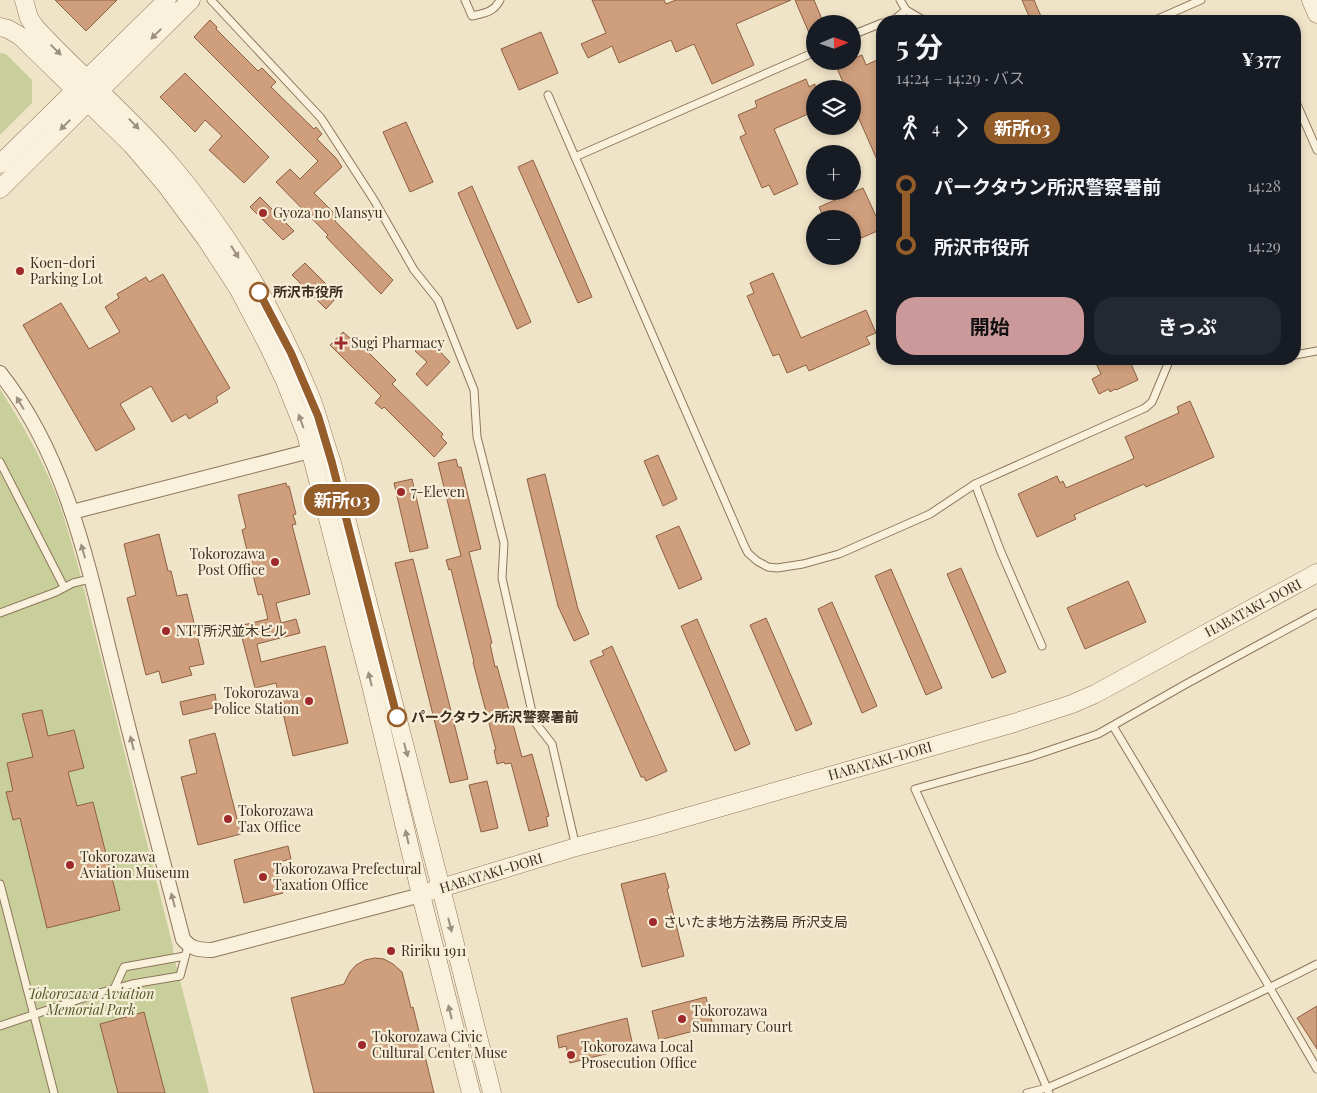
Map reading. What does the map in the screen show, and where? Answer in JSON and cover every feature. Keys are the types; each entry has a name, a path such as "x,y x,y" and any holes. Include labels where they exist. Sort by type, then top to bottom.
{"street":[{"path":"24,0 29,18 35,27 87,91"},
{"path":"0,189 167,0"},
{"path":"0,164 191,0"},
{"path":"1311,0 1317,14"},
{"path":"0,28 8,29 20,36 87,91 136,126 171,165 212,218 242,263 291,353 313,404 318,448 371,685 471,1093"},
{"path":"0,373 9,384 34,426 56,470 72,512 187,951 196,949 212,950 421,895"},
{"path":"72,512 318,448"},
{"path":"318,448 332,463 492,1093"},
{"name":"HABATAKI-DORI","path":"421,895 576,847 1005,726 1072,704 1095,694 1317,573"}],"lane":[{"path":"211,0 321,118 374,200 414,270 438,300 474,390 477,437 504,543 502,578 534,721 552,744 576,847"},
{"path":"465,0 472,16 492,11 497,7 500,0"},
{"path":"900,0 906,10 915,15"},
{"path":"1167,15 1201,0"},
{"path":"900,15 906,10"},
{"path":"861,32 876,26"},
{"path":"575,156 806,56"},
{"path":"548,95 744,545 748,553 768,567 783,568 839,554 930,514 975,484 1146,408 1152,402 1167,365"},
{"path":"1301,114 1317,150"},
{"path":"1301,355 1317,351"},
{"path":"0,462 64,587"},
{"path":"975,484 1001,552 1042,646"},
{"path":"0,613 56,592 64,587 90,579"},
{"path":"1048,1091 992,959 915,789 1030,757 1098,734 1317,613"},
{"path":"1113,726 1317,1069"},
{"path":"0,884 54,1093"},
{"path":"0,1026 114,988 180,976 187,951 124,967 114,988"},
{"path":"1027,1093 1048,1091 1270,988 1317,964"}],"green space":[{"path":"0,53 6,54 32,80 32,103 0,135"},
{"name":"Tokorozawa Aviation Memorial Park","path":"0,389 23,426 43,465 67,527 209,1093 0,1093"}],"building":[{"path":"55,0 117,0 86,31"},
{"path":"592,0 664,0 666,4 676,0 791,0 736,24 754,65 712,84 694,44 676,52 671,40 619,63 612,46 588,58 581,44 606,33"},
{"path":"795,0 814,0 820,15 806,15 806,26"},
{"path":"1022,0 1034,0 1040,15 1028,15"},
{"path":"210,20 217,27 216,29 258,71 262,68 276,82 271,87 314,129 316,127 322,134 317,139 336,158 342,167 314,193 338,217 335,221 393,280 381,294 326,237 328,235 276,182 290,169 300,179 318,161 194,37"},
{"path":"541,32 558,73 519,90 501,49"},
{"path":"861,55 866,65 876,60 876,157 861,123 861,80 842,80 838,70 861,70"},
{"path":"185,73 269,157 244,183 209,150 222,136 205,120 195,132 160,97"},
{"path":"806,79 806,115 774,129 798,184 774,195 769,185 762,188 740,137 746,134 738,115 757,107 755,101"},
{"path":"406,122 433,182 410,192 383,132"},
{"path":"533,160 592,297 578,303 518,167"},
{"path":"472,186 531,322 517,329 458,193"},
{"path":"863,188 876,216 876,232 861,238 861,210 820,210 819,207 835,200 861,200 861,189"},
{"path":"260,197 294,231 283,240 250,207"},
{"path":"305,263 338,296 326,309 292,275"},
{"path":"773,273 801,338 866,310 876,333 866,337 870,344 809,371 806,365 787,373 779,354 773,356 747,296 754,293 750,283"},
{"path":"163,274 230,388 216,397 218,402 189,419 186,414 172,422 151,386 120,404 135,429 96,451 23,325 61,303 89,349 120,332 105,307 119,298 117,294 146,277 149,282"},
{"path":"343,332 350,338 352,336 396,380 392,384 443,434 441,437 447,443 434,457 384,407 382,409 375,403 381,396 330,345"},
{"path":"428,339 450,362 427,386 416,374 427,362 415,351"},
{"path":"1097,365 1132,365 1138,380 1116,390 1110,392 1109,389 1099,394 1092,379 1101,374"},
{"path":"1190,401 1214,457 1146,487 1144,484 1074,515 1076,519 1037,537 1018,494 1057,476 1060,483 1063,481 1066,488 1133,459 1125,437 1179,413 1177,407"},
{"path":"658,455 677,499 663,506 644,461"},
{"path":"456,459 458,467 461,467 481,549 469,552 492,643 490,644 495,667 497,666 522,757 532,754 549,816 546,817 548,826 529,831 511,763 497,764 494,750 496,750 451,569 449,570 446,560 461,556 438,463"},
{"path":"545,474 578,609 589,634 574,641 558,606 527,479"},
{"path":"412,479 428,548 410,552 394,483"},
{"path":"286,483 287,487 289,486 296,514 293,515 296,524 292,525 310,594 276,603 281,623 296,619 300,633 257,644 261,662 325,646 348,743 293,756 276,683 255,688 239,626 268,619 262,594 258,595 242,530 246,528 238,495"},
{"path":"679,526 702,579 679,589 656,536"},
{"name":"NTT所沢並木ビル","path":"159,534 168,571 171,571 177,596 187,594 204,664 189,667 192,675 162,683 159,671 146,675 127,598 136,595 124,544"},
{"path":"413,559 468,779 450,783 395,563"},
{"path":"961,568 1006,672 992,678 947,574"},
{"path":"891,569 942,688 926,695 875,576"},
{"path":"1128,581 1146,622 1085,649 1067,608"},
{"path":"832,602 877,706 862,713 818,609"},
{"path":"766,618 812,724 796,731 750,625"},
{"path":"697,619 750,744 735,751 681,626"},
{"path":"612,646 667,771 646,781 644,777 641,777 590,661 604,655 602,651"},
{"path":"215,694 217,707 183,715 180,702"},
{"name":"Tokorozawa Aviation Museum","path":"42,710 48,736 74,730 84,768 68,772 77,806 93,802 120,910 47,928 20,818 13,820 6,792 13,791 7,763 33,757 22,714"},
{"path":"215,733 241,834 198,845 181,777 197,773 189,740"},
{"path":"487,781 498,828 481,832 469,785"},
{"path":"288,846 291,859 275,863 283,893 244,903 234,860"},
{"name":"さいたま地方法務局 所沢支局","path":"665,873 669,888 667,889 684,956 642,967 621,884"},
{"name":"Tokorozawa Civic Cultural Center Muse","path":"384,959 402,972 411,1008 413,1007 434,1093 314,1093 291,998 344,984 356,965 365,960"},
{"name":"Tokorozawa Summary Court","path":"706,997 713,1026 659,1040 652,1011"},
{"path":"1317,1006 1317,1049 1297,1018"},
{"path":"144,1012 165,1093 118,1093 100,1024"},
{"path":"627,1018 633,1047 570,1063 566,1046 559,1048 557,1036"}],"bus line":[{"name":"新所03","path":"259,292 291,353 318,416 325,445 332,463 397,717"}],"place":[{"name":"Gyoza no Mansyu","path":"263,213"},
{"name":"Koen-dori Parking Lot","path":"20,271"},
{"name":"所沢市役所","path":"259,292"},
{"name":"Sugi Pharmacy","path":"341,343"},
{"name":"7-Eleven","path":"401,492"},
{"name":"Tokorozawa Post Office","path":"275,562"},
{"name":"NTT所沢並木ビル","path":"166,631"},
{"name":"Tokorozawa Police Station","path":"309,701"},
{"name":"パークタウン所沢警察署前","path":"397,717"},
{"name":"Tokorozawa Tax Office","path":"228,819"},
{"name":"Tokorozawa Aviation Museum","path":"70,865"},
{"name":"Tokorozawa Prefectural Taxation Office","path":"263,877"},
{"name":"さいたま地方法務局 所沢支局","path":"653,922"},
{"name":"Ririku 1911","path":"391,951"},
{"name":"Tokorozawa Summary Court","path":"682,1019"},
{"name":"Tokorozawa Civic Cultural Center Muse","path":"362,1045"},
{"name":"Tokorozawa Local Prosecution Office","path":"571,1055"}]}
